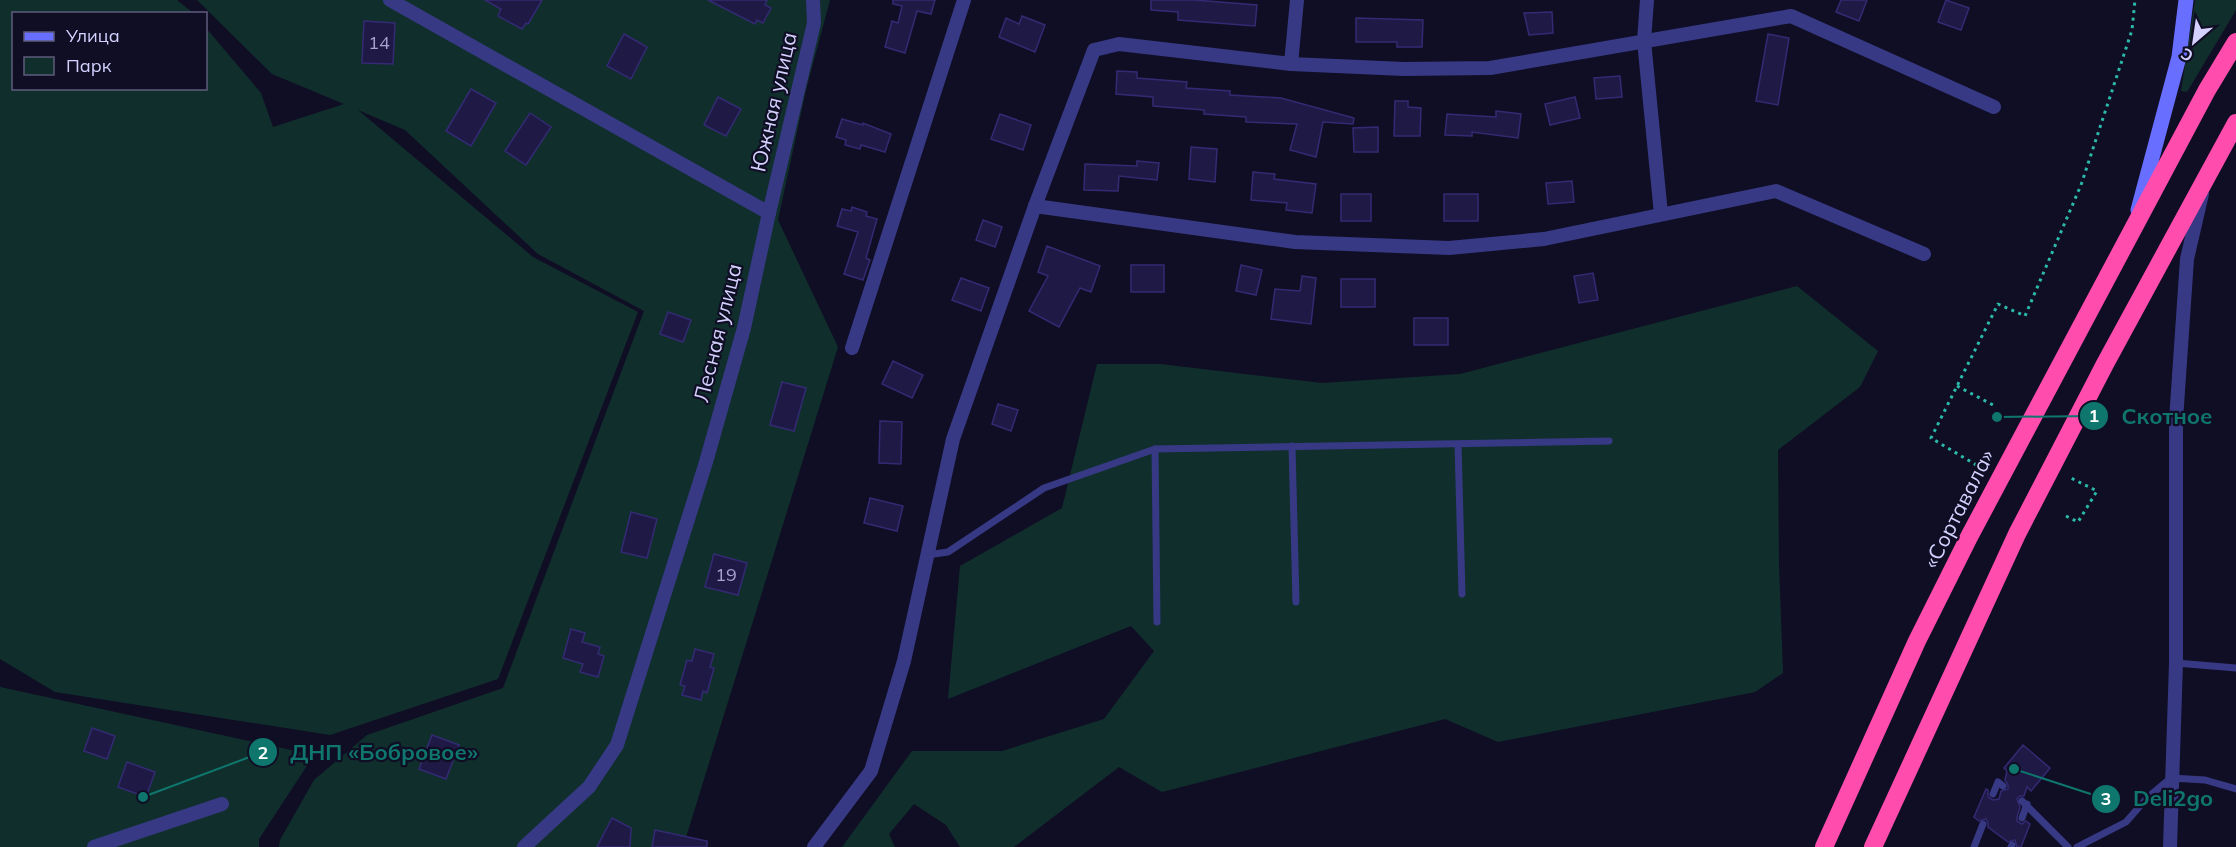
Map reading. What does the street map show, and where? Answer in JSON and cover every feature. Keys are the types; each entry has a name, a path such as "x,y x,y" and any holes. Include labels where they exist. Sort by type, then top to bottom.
{"highway":[{"name":"«Сортавала»","path":"1824,847 1917,641 1969,537 2132,228 2207,90 2236,42"},
{"path":"1873,847 2017,534 2104,364 2236,123"}],"main road":[{"path":"2132,228 2179,57 2186,0"}],"street":[{"path":"390,0 769,213"},
{"name":"Южная улица","path":"769,213 814,23 813,0"},
{"path":"852,348 964,0"},
{"path":"1291,64 1297,0"},
{"path":"1647,0 1644,41 1661,214"},
{"path":"814,847 871,771 904,661 953,440 1035,206 1094,50 1119,44 1291,64 1404,69 1490,68 1791,16 1994,106"},
{"path":"2170,847 2176,663 2176,420 2187,259 2206,177"},
{"path":"1035,206 1295,242 1449,248 1544,239 1776,191 1924,254"},
{"name":"Лесная улица","path":"524,847 589,787 617,745 706,462 744,328 769,213"},
{"path":"94,847 222,804"}],"lane":[{"path":"927,555 948,552 1044,488 1155,449 1609,441"},
{"path":"1458,444 1462,594"},
{"path":"1292,446 1296,602"},
{"path":"1155,449 1157,622"},
{"path":"2176,663 2236,668"},
{"path":"2077,847 2126,822 2147,798 2171,778 2205,780 2236,789"},
{"path":"1993,794 1998,782 2003,786"},
{"path":"2022,818 2025,803 2068,847"},
{"path":"1974,847 1983,824"}],"path":[{"path":"1983,469 1930,438 1998,304 2025,316 2082,184 2132,30 2135,0"},
{"path":"1957,386 1993,405"},
{"path":"2066,516 2078,522 2097,490 2072,478"}],"green space":[{"path":"0,0 177,0 192,12 12,12 12,90 207,90 207,29 261,93 273,127 344,104 272,74 197,0 830,0 806,90 778,220 838,347 683,847 279,847 280,840 314,780 367,735 503,688 644,311 538,254 405,130 358,110 533,257 638,312 498,679 330,735 55,692 0,659"},
{"path":"2195,0 2236,0 2236,10 2187,92 2181,91"},
{"path":"1797,286 1878,351 1860,387 1778,450 1783,673 1755,692 1498,742 1445,719 1162,792 1119,767 1014,847 960,847 946,825 914,804 889,834 895,847 842,847 912,751 1002,751 1104,719 1154,651 1131,626 948,699 960,566 1062,508 1097,364 1160,364 1322,383 1460,374"},
{"path":"0,687 314,755 259,839 259,847 0,847"}],"building":[{"path":"485,0 542,0 528,24 526,23 522,29 498,16 501,9"},
{"path":"708,0 767,0 765,5 771,8 763,23 757,20 755,24"},
{"path":"893,0 935,0 931,14 917,11 905,53 885,47 892,21 898,23 902,6 893,4"},
{"path":"1151,0 1195,0 1257,5 1255,26 1178,20 1178,12 1151,10"},
{"path":"1841,0 1867,0 1859,21 1836,12"},
{"path":"1946,0 1969,8 1961,30 1938,22"},
{"path":"1552,12 1553,33 1529,35 1524,13"},
{"path":"1022,16 1045,25 1035,52 999,37 1006,18 1019,24"},
{"path":"1356,18 1423,20 1422,47 1397,47 1397,42 1356,42"},
{"path":"364,21 395,23 393,64 362,63"},
{"path":"624,34 647,47 631,79 607,66"},
{"path":"1768,34 1789,38 1778,105 1756,101"},
{"path":"1117,71 1137,72 1137,78 1187,82 1186,88 1230,91 1230,95 1281,98 1354,118 1353,124 1323,122 1316,157 1290,150 1297,124 1246,122 1246,117 1204,114 1204,110 1153,106 1153,97 1116,94"},
{"path":"1620,76 1622,97 1596,99 1594,78"},
{"path":"471,89 496,103 471,146 446,131"},
{"path":"718,97 741,109 726,136 704,125"},
{"path":"1575,97 1580,118 1550,125 1545,104"},
{"path":"1395,101 1408,101 1408,107 1421,108 1420,136 1394,136"},
{"path":"1496,111 1521,114 1518,138 1472,132 1472,136 1445,135 1447,114 1496,117"},
{"path":"530,113 551,127 526,165 505,151"},
{"path":"1000,114 1031,125 1023,150 991,139"},
{"path":"842,119 863,125 863,123 891,134 885,152 861,145 860,149 845,145 846,140 836,137"},
{"path":"1378,127 1378,152 1354,152 1353,128"},
{"path":"1191,147 1217,149 1215,182 1189,179"},
{"path":"1137,161 1159,163 1157,180 1119,176 1118,191 1084,190 1085,164 1137,166"},
{"path":"1253,172 1275,174 1274,179 1316,184 1312,213 1286,210 1287,203 1251,200"},
{"path":"1572,181 1574,202 1548,204 1546,183"},
{"path":"1341,194 1371,194 1371,221 1341,221"},
{"path":"1444,194 1478,194 1478,221 1444,221"},
{"path":"852,207 867,212 866,216 877,219 866,258 870,260 863,280 844,274 858,232 837,226 842,209 851,211"},
{"path":"983,220 1002,227 995,247 976,240"},
{"path":"1047,246 1100,266 1091,292 1080,288 1059,327 1029,311 1048,276 1038,272"},
{"path":"1131,265 1164,265 1164,292 1131,292"},
{"path":"1241,265 1262,270 1256,295 1236,291"},
{"path":"1593,273 1598,300 1579,303 1574,276"},
{"path":"1302,276 1316,278 1311,324 1271,319 1275,289 1300,291"},
{"path":"961,278 989,288 981,311 952,300"},
{"path":"1341,279 1375,279 1375,307 1341,307"},
{"path":"668,312 691,320 683,342 660,334"},
{"path":"1414,318 1448,318 1448,345 1414,345"},
{"path":"893,361 923,375 912,398 882,384"},
{"path":"782,382 806,388 794,431 770,425"},
{"path":"998,404 1018,410 1011,431 992,424"},
{"path":"880,421 902,422 901,464 879,463"},
{"path":"870,498 903,506 897,531 864,523"},
{"path":"631,512 657,519 647,558 621,552"},
{"path":"714,554 747,563 738,595 705,587"},
{"path":"571,629 585,633 582,642 600,647 598,654 604,656 598,677 580,672 583,664 563,658"},
{"path":"695,649 714,654 710,667 714,668 707,693 703,691 701,700 682,695 685,686 680,685 687,660 692,661"},
{"path":"92,728 115,736 107,759 84,751"},
{"path":"432,735 459,745 446,779 419,769"},
{"path":"2023,745 2050,768 2031,791 2027,787 2024,796 2017,799 2020,807 2017,821 2022,824 2026,821 2030,824 2021,847 2017,847 2015,840 2008,842 1988,827 1986,819 1979,821 1974,817 1986,789 1988,797 1993,800 1999,799 2001,791 2008,789 2005,780 2007,771 2004,768"},
{"path":"127,762 155,772 146,797 118,787"},
{"path":"612,818 631,828 630,847 597,847"},
{"path":"655,830 707,841 707,847 652,847"}],"place":[{"name":"Скотное","path":"1997,417"},
{"name":"Deli2go","path":"2014,769"},
{"name":"ДНП «Бобровое»","path":"143,797"}]}
